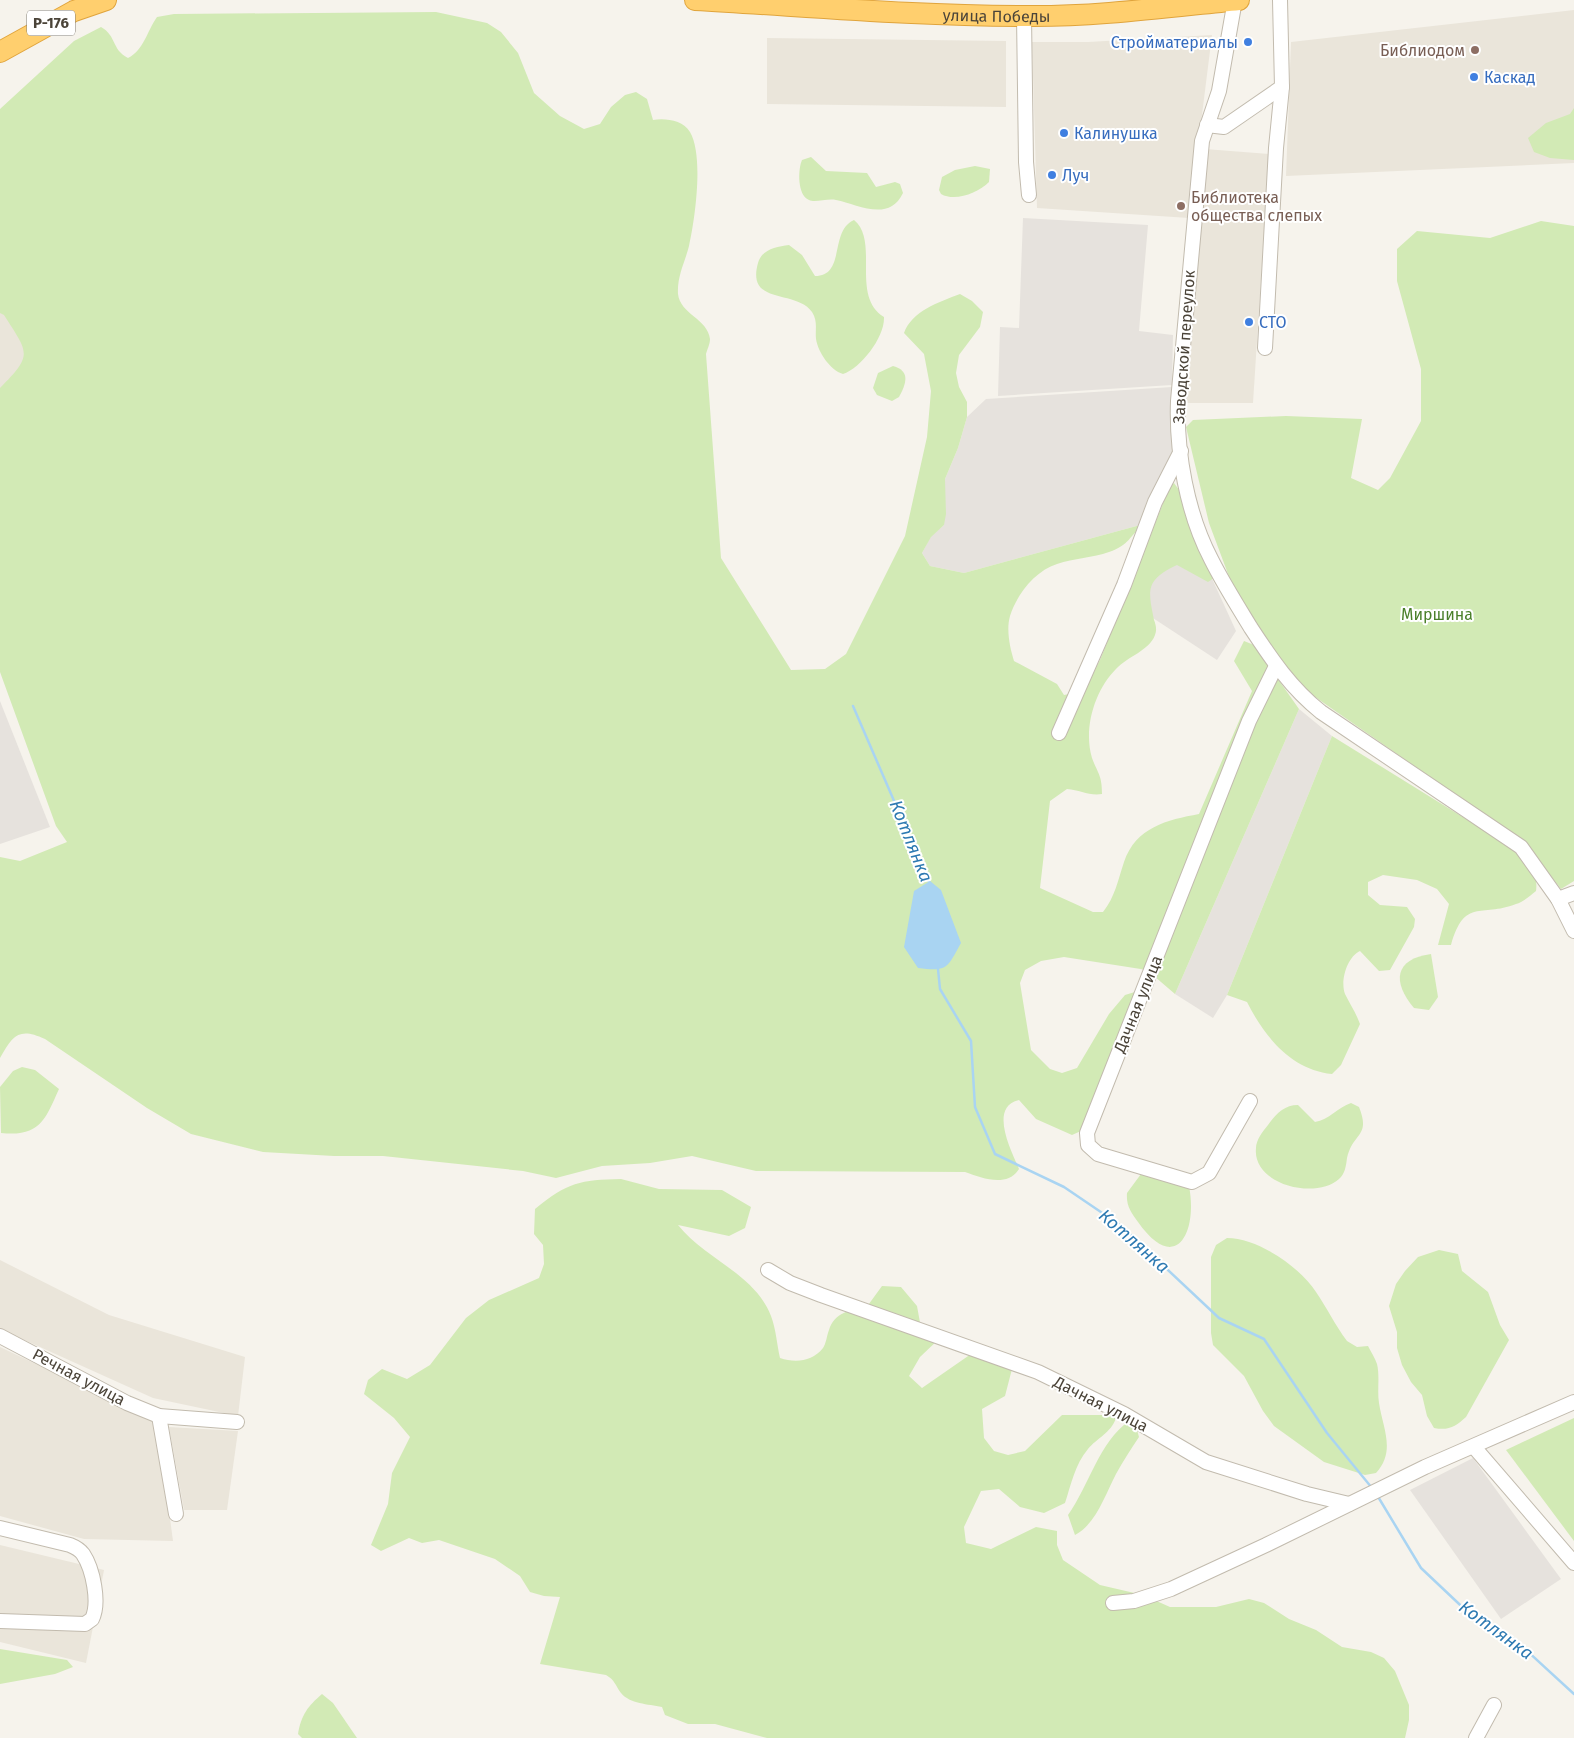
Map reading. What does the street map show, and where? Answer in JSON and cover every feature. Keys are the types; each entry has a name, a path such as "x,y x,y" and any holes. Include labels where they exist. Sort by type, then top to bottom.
{"highway":[{"name":"Р-176","path":"0,52 74,11 106,0"},
{"name":"улица Победы","path":"695,0 932,14 1024,16 1075,15 1239,0"}],"street":[{"name":"Заводской переулок","path":"1235,0 1218,91 1202,141 1193,220 1177,424 1191,507 1210,558 1276,666 1300,695 1321,712 1521,847 1558,899 1574,931"},
{"path":"1265,348 1276,148 1282,87 1280,0"},
{"path":"1024,16 1026,162 1029,194"},
{"path":"1208,125 1224,126 1282,87"},
{"path":"1059,733 1124,585 1155,502 1181,451"},
{"name":"Дачная улица","path":"1250,1101 1209,1173 1192,1182 1098,1154 1088,1146 1086,1133 1249,721 1276,666"},
{"path":"1558,899 1574,894"},
{"name":"Дачная улица","path":"768,1270 790,1284 1038,1372 1124,1414 1206,1462 1307,1494 1349,1504"},
{"name":"Речная улица","path":"0,1336 127,1403 159,1416 237,1422"},
{"path":"1114,1603 1134,1601 1171,1589 1425,1467 1574,1402"},
{"path":"159,1416 176,1514"},
{"path":"1474,1447 1574,1564"},
{"path":"0,1528 70,1545 80,1551 88,1562 95,1608 92,1620 85,1624 0,1621"},
{"path":"1476,1738 1494,1705"}],"shaded area":[{"path":"1574,10 1574,163 1286,176 1291,42"},
{"path":"1212,35 1189,218 1037,208 1032,42 1088,42"},
{"path":"767,38 1006,41 1006,107 767,104"},
{"path":"1205,149 1269,154 1253,403 1185,403 1189,293"},
{"path":"1023,218 1148,225 1139,331 1173,335 1172,385 998,396 1000,327 1019,328"},
{"path":"0,278 38,374 0,409"},
{"path":"1172,387 1176,447 1144,524 964,573 930,566 922,553 931,536 944,525 945,479 958,448 967,417 986,399"},
{"path":"1186,522 1236,631 1217,660 1130,603"},
{"path":"0,701 50,827 0,844"},
{"path":"1299,709 1332,736 1227,995 1213,1018 1175,994"},
{"path":"0,1260 109,1315 245,1357 238,1416 153,1398 0,1329"},
{"path":"0,1347 157,1421 173,1541 84,1539 0,1516"},
{"path":"169,1427 238,1431 227,1510 184,1510"},
{"path":"1473,1458 1561,1579 1501,1619 1410,1490"},
{"path":"0,1545 104,1570 86,1663 0,1642"}],"green space":[{"path":"436,12 487,23 501,32 518,53 534,93 560,116 584,129 600,124 611,107 625,95 636,92 647,99 653,120 663,119 678,122 690,132 697,156 696,204 689,246 680,275 678,294 684,307 704,326 710,339 706,354 721,558 791,670 825,669 846,654 905,536 927,437 931,391 924,354 904,333 913,319 935,304 960,294 972,301 983,312 980,327 959,355 956,373 959,387 967,402 967,417 958,448 945,479 946,514 944,525 931,537 922,553 930,566 964,573 1144,524 1125,543 1116,549 1049,567 1028,584 1017,600 1009,621 1009,639 1014,661 1057,684 1064,695 1083,688 1100,660 1170,486 1174,483 1182,494 1214,578 1208,582 1177,565 1167,570 1154,581 1150,593 1156,628 1155,635 1148,645 1121,664 1109,678 1097,698 1090,722 1089,734 1092,758 1100,778 1102,794 1067,789 1050,801 1040,888 1093,912 1103,912 1113,894 1129,850 1136,841 1154,827 1175,819 1199,814 1252,691 1234,661 1244,641 1254,645 1299,709 1175,994 1147,970 1064,957 1041,961 1025,970 1020,983 1031,1050 1050,1069 1062,1073 1077,1068 1109,1014 1125,995 1138,991 1081,1131 1072,1135 1036,1119 1019,1100 1010,1104 1005,1111 1005,1131 1019,1169 1008,1178 1001,1180 986,1179 965,1172 756,1171 692,1156 650,1163 602,1166 556,1178 523,1171 383,1156 334,1156 263,1152 191,1134 147,1108 45,1039 36,1035 18,1035 9,1044 0,1058 0,857 20,861 67,842 56,826 0,672 0,388 18,368 23,360 24,353 18,338 4,315 0,313 0,109 74,41 101,27 110,34 119,51 128,58 142,45 157,17 174,14"},
{"path":"1574,108 1574,160 1550,158 1534,152 1528,138 1546,123 1570,114"},
{"path":"811,157 826,171 867,173 876,187 895,182 900,184 903,193 897,202 890,207 881,209 872,209 833,200 809,200 800,188 799,175 802,160"},
{"path":"975,166 990,169 989,182 973,193 959,197 941,194 939,190 942,177 955,170"},
{"path":"854,220 861,229 865,241 866,283 869,296 874,308 884,317 881,334 871,351 850,371 843,374 829,365 819,349 816,339 815,319 812,312 805,305 766,291 759,286 756,277 760,258 766,252 789,245 802,255 815,276 825,274 831,269 842,233 846,226"},
{"name":"Миршина","path":"1541,221 1574,226 1574,881 1561,889 1525,843 1295,683 1237,598 1209,523 1186,427 1193,420 1286,416 1362,419 1351,478 1378,490 1390,478 1421,421 1421,369 1397,281 1397,249 1417,231 1490,238"},
{"path":"893,366 903,371 905,383 899,397 892,401 877,395 873,388 878,373"},
{"path":"1332,736 1524,855 1534,872 1536,891 1519,903 1468,915 1462,920 1456,930 1451,945 1438,945 1449,904 1437,889 1417,880 1383,875 1368,882 1368,895 1380,905 1407,907 1415,919 1414,927 1390,970 1379,971 1360,951 1351,958 1343,983 1345,994 1360,1024 1341,1065 1332,1074 1304,1066 1280,1049 1262,1027 1247,1002 1227,995"},
{"path":"1431,954 1438,997 1429,1010 1414,1008 1402,989 1400,973 1410,961"},
{"path":"22,1067 35,1070 59,1089 45,1118 33,1129 14,1134 1,1133 0,1087 13,1071"},
{"path":"1351,1103 1359,1107 1363,1124 1360,1134 1350,1150 1343,1175 1339,1179 1329,1185 1316,1188 1287,1185 1274,1180 1257,1161 1256,1145 1258,1139 1274,1117 1281,1111 1293,1105 1298,1105 1315,1122 1325,1119"},
{"path":"1141,1174 1189,1186 1190,1219 1187,1232 1181,1242 1173,1246 1163,1246 1151,1238 1130,1209 1127,1202 1127,1193"},
{"path":"621,1179 659,1189 722,1190 751,1207 745,1228 729,1236 678,1225 702,1248 742,1278 764,1301 773,1321 780,1358 792,1361 809,1359 823,1348 831,1324 839,1316 855,1309 866,1308 882,1286 901,1287 917,1306 921,1328 940,1338 920,1357 909,1376 922,1388 971,1354 1012,1369 1005,1396 982,1409 984,1438 994,1451 1008,1455 1025,1451 1062,1415 1108,1415 1116,1418 1111,1428 1092,1445 1080,1461 1065,1503 1044,1513 1020,1507 999,1489 981,1491 964,1527 966,1543 991,1549 1036,1527 1057,1531 1057,1545 1063,1560 1100,1585 1143,1595 1170,1607 1216,1607 1249,1599 1264,1603 1289,1619 1316,1630 1342,1647 1371,1652 1384,1658 1395,1671 1409,1705 1409,1720 1405,1738 767,1738 715,1724 688,1724 665,1715 662,1707 640,1703 625,1697 606,1675 540,1664 560,1597 544,1596 530,1592 520,1576 495,1559 439,1540 422,1543 409,1538 381,1551 371,1545 388,1504 392,1473 410,1437 394,1418 364,1394 368,1380 382,1369 407,1379 430,1365 466,1318 489,1300 539,1278 544,1264 543,1245 534,1234 535,1209 546,1200 575,1184 595,1180"},
{"path":"1227,1238 1239,1239 1265,1248 1289,1264 1309,1283 1347,1341 1357,1347 1368,1346 1377,1364 1379,1403 1387,1448 1382,1465 1376,1473 1365,1475 1324,1462 1274,1426 1263,1411 1244,1376 1213,1345 1211,1333 1211,1257 1216,1245"},
{"path":"1439,1250 1458,1254 1462,1271 1488,1292 1500,1325 1509,1340 1466,1417 1455,1425 1444,1429 1434,1428 1427,1416 1422,1395 1411,1382 1402,1365 1397,1348 1397,1332 1389,1306 1396,1284 1405,1271 1418,1257"},
{"path":"1574,1418 1574,1541 1506,1450"},
{"path":"1129,1421 1135,1423 1139,1437 1089,1524 1075,1535 1068,1515 1102,1452 1110,1440"},
{"path":"0,1649 67,1660 73,1667 55,1674 0,1684"},
{"path":"322,1694 333,1703 357,1738 302,1738 298,1734 306,1711"}],"water":[{"path":"930,881 941,890 961,943 946,966 935,969 918,968 904,947 914,891"}],"waterway":[{"name":"Котлянка","path":"853,706 930,884"},
{"name":"Котлянка","path":"938,969 940,989 971,1041 975,1107 995,1154 1064,1187 1120,1225 1219,1318 1264,1339 1327,1433 1372,1488"},
{"name":"Котлянка","path":"1377,1495 1421,1568 1475,1619 1514,1639 1574,1694"}],"place":[{"name":"Стройматериалы","path":"1248,42"},
{"name":"Библиодом","path":"1475,50"},
{"name":"Каскад","path":"1474,77"},
{"name":"Калинушка","path":"1064,133"},
{"name":"Луч","path":"1052,175"},
{"name":"Библиотека общества слепых","path":"1181,206"},
{"name":"СТО","path":"1249,322"}]}
